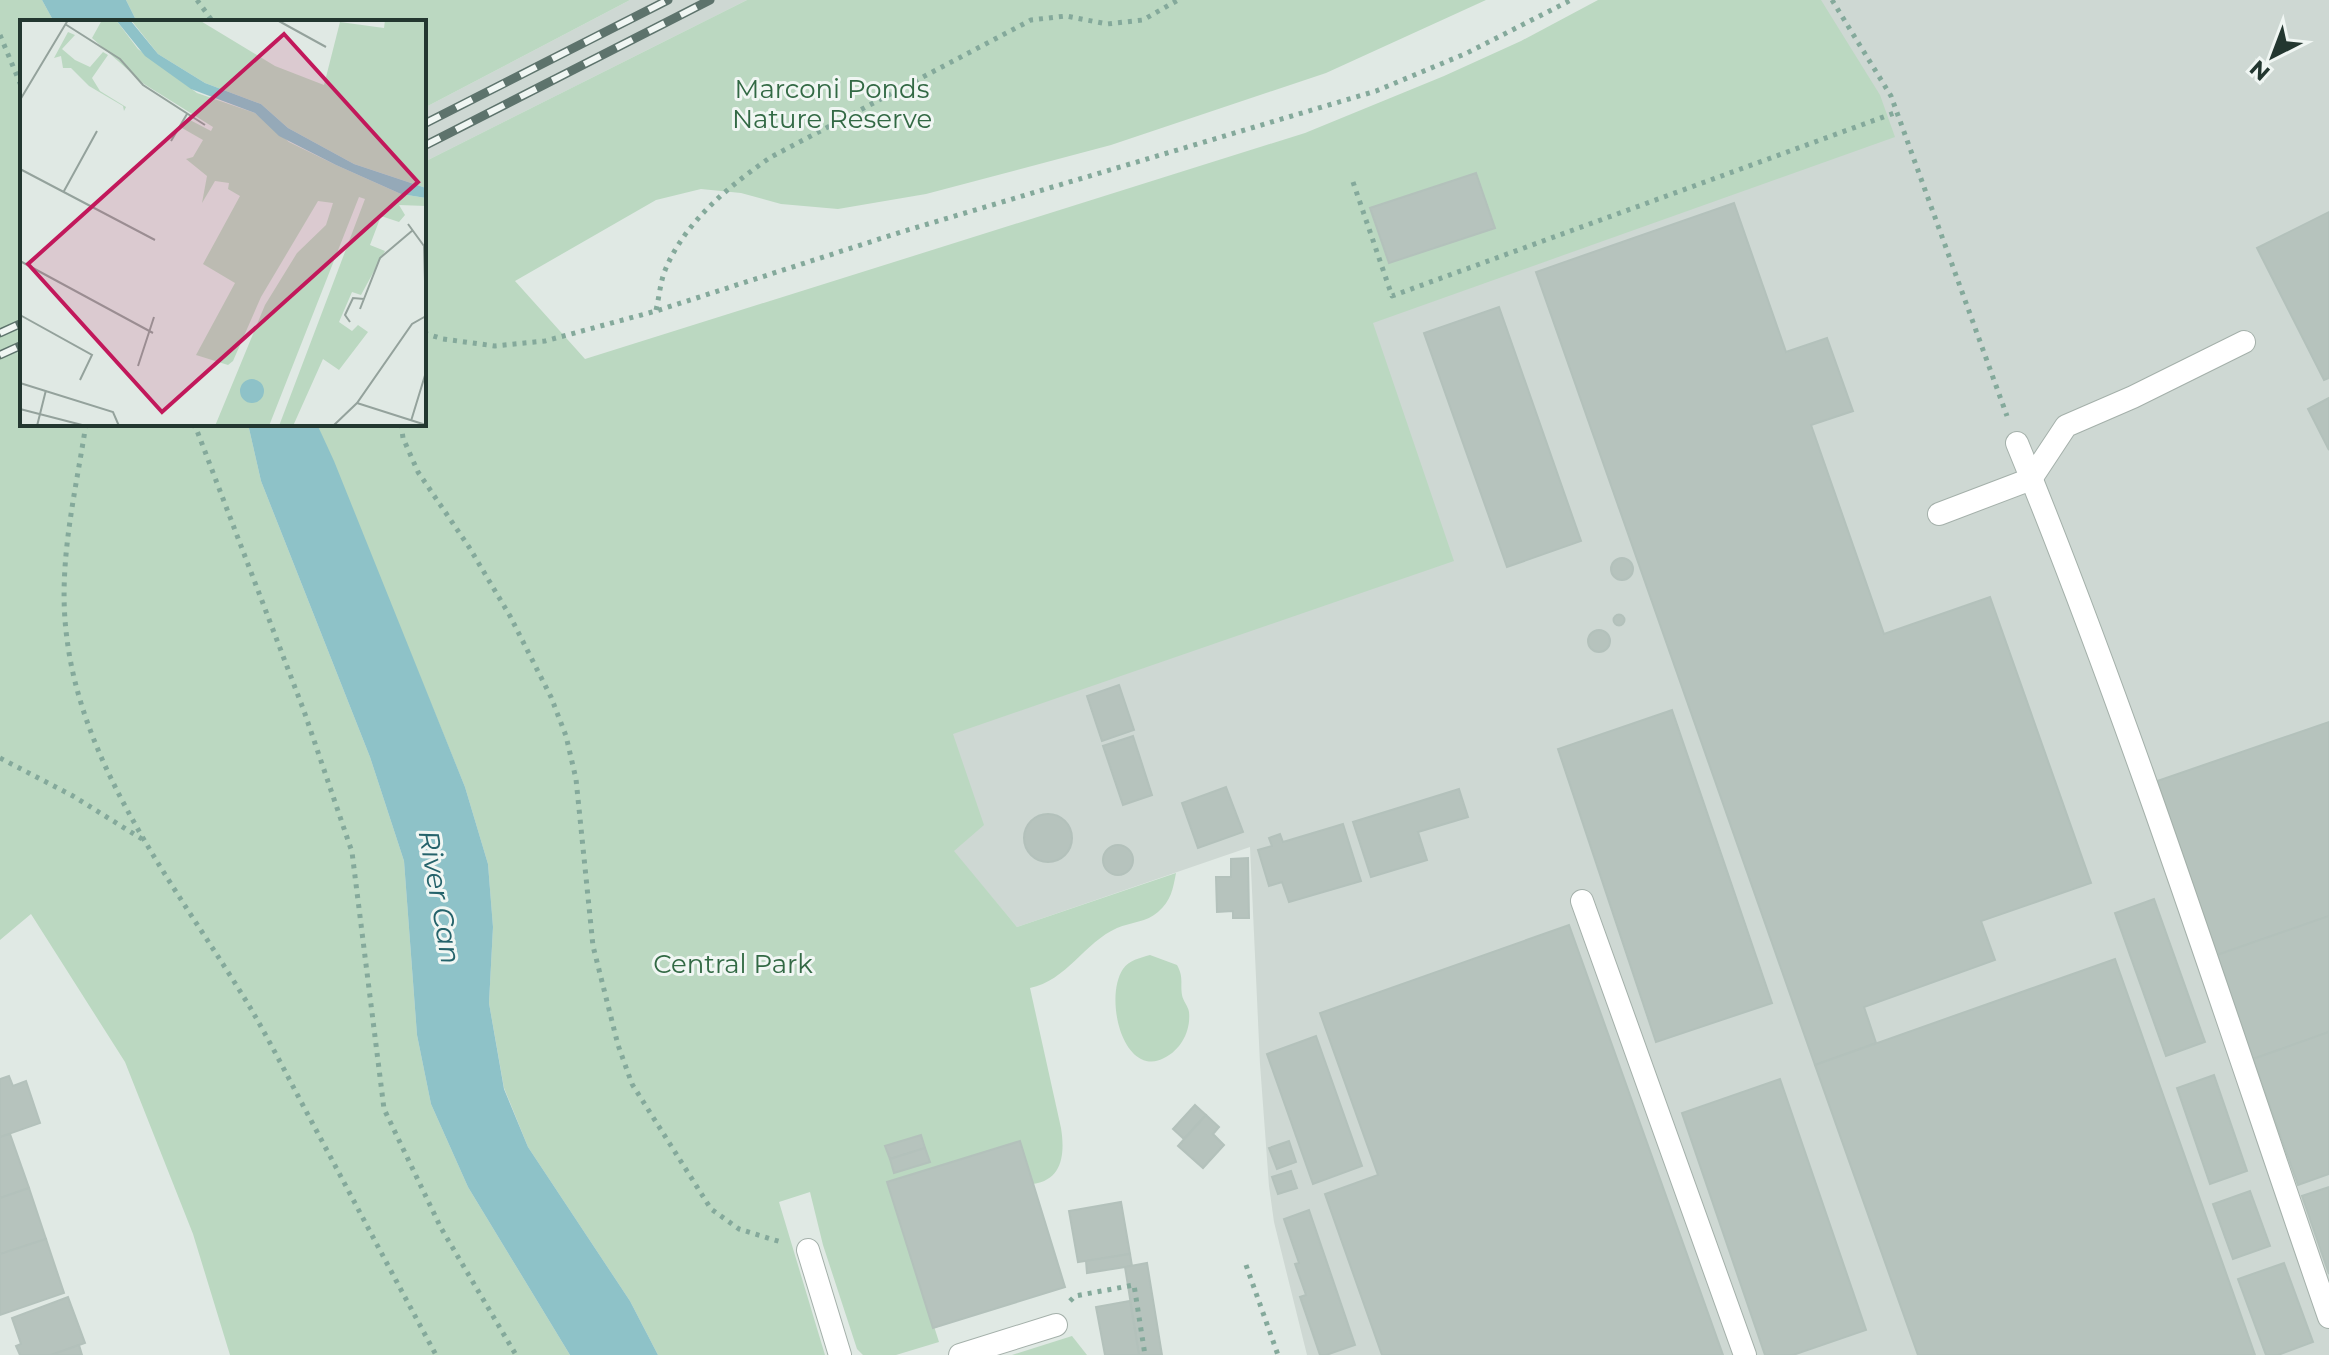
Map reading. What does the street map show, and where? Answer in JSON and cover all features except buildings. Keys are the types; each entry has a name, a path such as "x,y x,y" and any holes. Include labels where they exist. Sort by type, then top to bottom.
{"lane":[{"path":"1939,514 2031,479 2066,426 2244,342"},
{"path":"2017,443 2125,726 2329,1317"},
{"path":"1582,901 1745,1355"},
{"path":"808,1250 840,1355"},
{"path":"960,1355 1056,1325"}],"path":[{"path":"197,0 212,20"},
{"path":"206,12 208,0"},
{"path":"656,311 664,275 679,242 736,181 771,157 1031,20 1066,16 1107,24 1143,20 1178,0"},
{"path":"426,334 495,346 545,341 656,311 901,232 1376,91 1467,53 1571,0"},
{"path":"1832,0 1891,96 2017,443"},
{"path":"0,35 20,83"},
{"path":"1353,182 1392,296 1897,112"},
{"path":"86,426 65,549 63,600 73,677 97,744 143,840 252,1011 436,1355"},
{"path":"194,426 304,711 352,852 384,1109 441,1228 516,1355"},
{"path":"401,426 403,438 418,472 469,547 510,616 551,697 566,736 576,779 593,946 618,1045 632,1084 711,1209 739,1229 773,1241 806,1243 808,1250"},
{"path":"0,758 73,796 143,840"},
{"path":"1246,1265 1278,1355"},
{"path":"1084,1295 1134,1285 1145,1355"}],"shaded area":[{"path":"630,0 747,0 426,161 426,107"},
{"path":"1654,0 2329,0 2329,1355 1307,1355 1274,1222 1269,1186 1250,847 1017,927 671,533"}],"green space":[{"path":"0,0 42,0 53,20 20,20 20,426 248,426 261,481 370,757 404,861 417,1035 431,1104 468,1187 570,1355 230,1355 193,1234 125,1062 31,914 0,940"},
{"path":"126,0 630,0 426,107 426,20 136,20"},
{"path":"747,0 1486,0 1326,73 1111,145 926,194 838,209 781,204 741,193 701,189 656,200 515,281 585,359 1305,133 1444,76 1521,41 1598,0 1821,0 1880,95 1895,137 1373,323 1454,561 953,734 984,825 954,851 1017,927 1176,873 1169,899 1158,912 1106,934 1054,978 1030,988 1062,1137 1060,1164 1051,1177 1033,1184 1019,1141 888,1182 939,1342 896,1355 863,1355 857,1349 823,1245 810,1192 779,1202 825,1355 658,1355 630,1301 528,1147 504,1088 489,1003 493,927 488,864 465,787 318,426 426,426 426,161"},
{"path":"1150,955 1177,965 1189,1019 1180,1045 1170,1055 1153,1062 1141,1059 1126,1043 1120,1031 1116,1004 1118,979 1125,966"},
{"path":"1072,1336 1087,1355 1012,1355"}],"water":[{"path":"42,0 126,0 136,20 53,20"},
{"name":"River Can","path":"248,426 318,426 465,787 488,864 493,927 489,1003 504,1089 528,1147 630,1301 658,1355 570,1355 468,1187 431,1104 417,1035 404,861 370,757 261,481"}],"railway":[{"path":"426,123 668,0"},
{"path":"426,145 710,0"},
{"path":"0,333 20,324"},
{"path":"0,355 20,346"}],"park label":[{"name":"Marconi Ponds Nature Reserve","path":"832,104"},
{"name":"Central Park","path":"733,964"}]}
